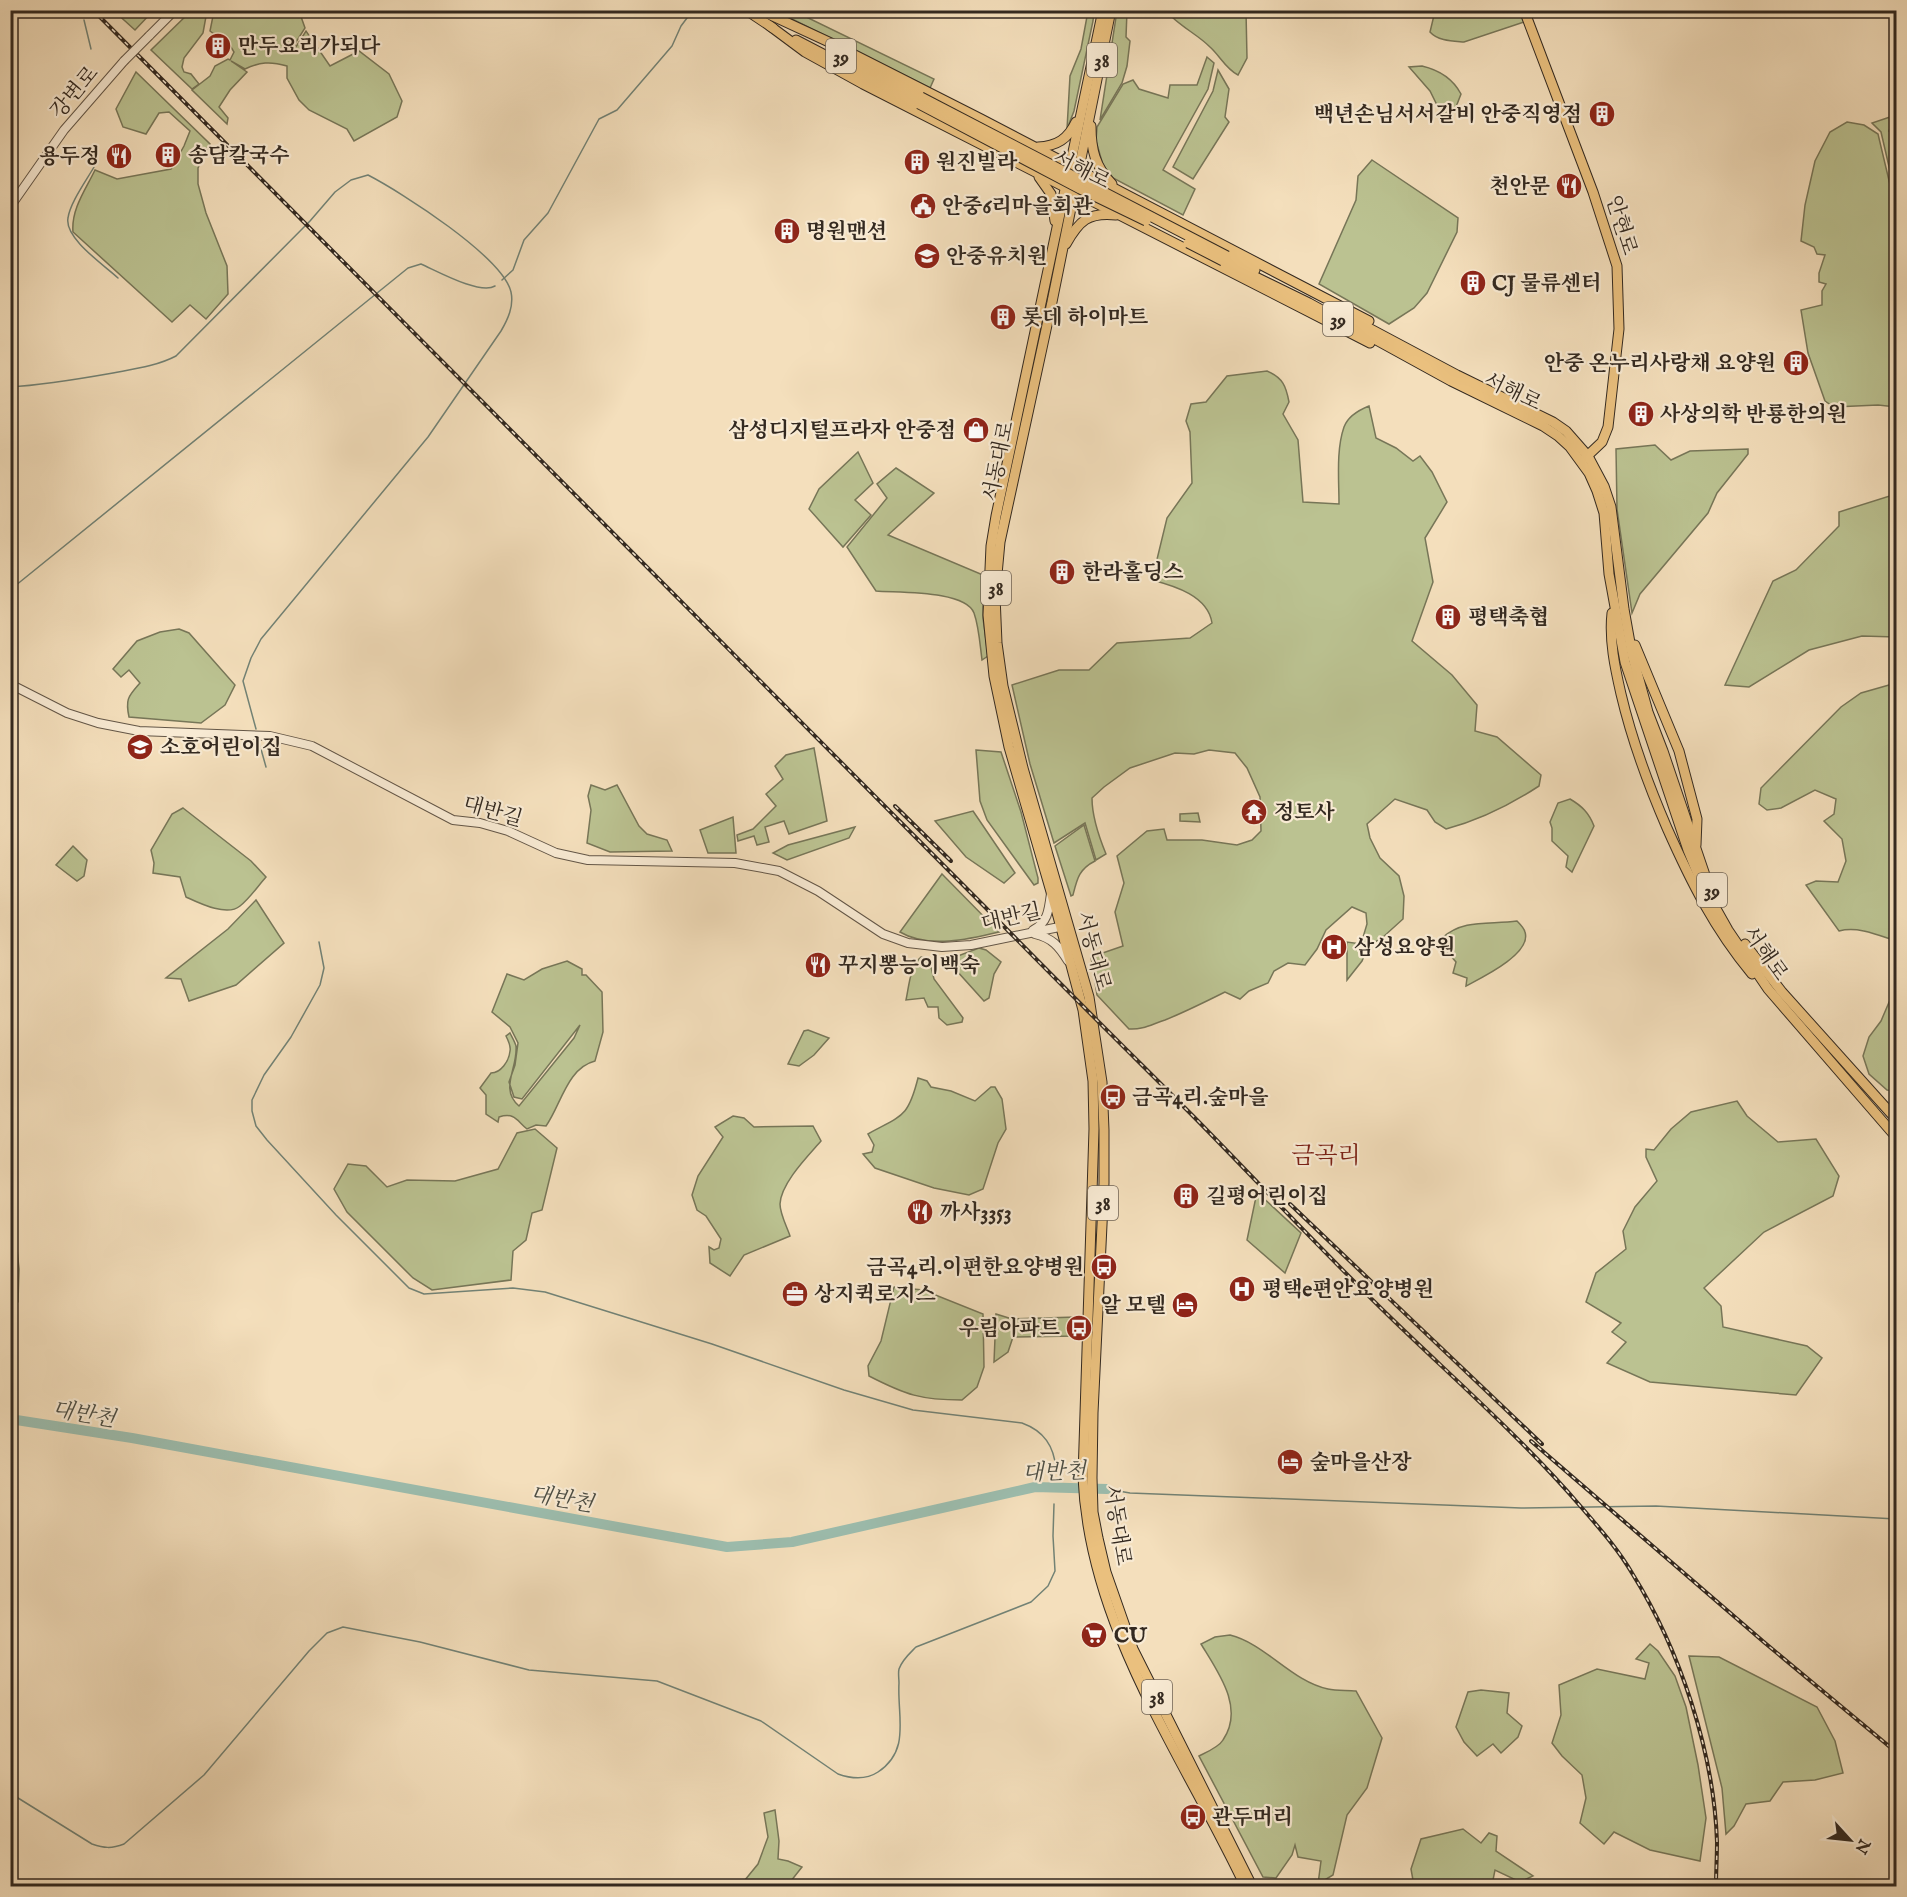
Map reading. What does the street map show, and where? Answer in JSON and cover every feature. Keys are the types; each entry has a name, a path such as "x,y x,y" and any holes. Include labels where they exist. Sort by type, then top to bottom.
{"main road":[{"name":"서해로","path":"746,10 770,26 920,100 1225,258 1451,381 1552,431 1585,458 1604,513 1609,574 1625,662 1688,850 1702,884 1723,921 1768,988 1896,1137"},
{"name":"서동대로","path":"1088,106 1103,10"},
{"name":"서동대로","path":"1112,10 1070,189 1061,252 1004,519 998,554 995,611 1003,686 1064,924 1071,965 1083,1010 1093,1081 1094,1129 1086,1329 1088,1483 1096,1566 1120,1635 1144,1693 1245,1887"},
{"name":"안현로","path":"1524,10 1593,192 1617,266 1619,329 1608,424 1602,442 1585,458"},
{"name":"서해로","path":"761,11 920,100"},
{"path":"761,11 831,43 1322,295 1387,330 1424,356"},
{"path":"770,26 805,52 853,79 1396,356 1451,381"},
{"path":"1035,147 1047,147 1065,138 1088,106"},
{"path":"1088,106 1094,155 1099,169 1117,190"},
{"path":"1033,171 1051,194 1056,230"},
{"name":"서동대로","path":"1070,189 1056,230 996,516 991,546 988,615 993,666 1009,747 1051,892 1089,997 1102,1082 1104,1131 1093,1413 1088,1483"},
{"path":"1061,252 1077,226 1088,218 1101,214 1121,216"},
{"name":"서해로","path":"1225,258 1424,356 1457,375 1553,422 1566,431 1605,486 1611,507 1632,654 1648,712 1707,881 1737,933 1765,972 1896,1119"},
{"path":"1614,598 1612,640 1616,671 1627,719 1646,781 1695,891 1739,958 1768,988"},
{"path":"1628,629 1674,744 1679,751 1697,819 1696,848"},
{"name":"서동대로","path":"1089,1496 1106,1572 1133,1649 1252,1887"}],"street":[{"name":"강변로","path":"10,207 76,115 124,61 175,10"},
{"name":"대반길","path":"10,684 67,712 98,723 139,731 270,736 312,746 453,819 508,831 556,853 588,860 735,863 779,871 892,937 927,946 971,945 1006,934 1033,932 1064,924"},
{"path":"1033,932 1047,917 1051,892"},
{"path":"1033,932 1054,942 1071,965"}],"green space":[{"path":"114,11 153,11 135,30"},
{"path":"191,11 207,11 203,33 184,58 182,67 184,72 191,74 199,84 192,89 151,50"},
{"path":"214,11 299,11 305,28 292,53 306,31 330,66 359,51 389,74 402,101 397,117 354,141 347,129 309,110 299,100 287,78 287,66 275,63 255,65 245,69 231,61 247,72 230,90 219,107 228,118 227,124 192,90 210,76 215,66 230,60 234,52 210,31"},
{"path":"776,11 794,11 934,79 930,88"},
{"path":"1088,11 1094,11 1093,21 1074,111 1067,129 1070,76 1081,49"},
{"path":"1117,11 1127,11 1126,37 1130,41 1127,66 1122,83 1100,120"},
{"path":"1177,11 1246,11 1247,58 1238,75 1205,43 1171,16"},
{"path":"1435,11 1521,11 1524,22 1464,42 1450,41 1441,39 1430,32"},
{"path":"1207,57 1214,63 1208,89 1163,170 1195,189 1183,215 1113,178 1103,165 1096,141 1097,127 1123,84 1133,80 1139,89 1168,98 1170,85 1197,85"},
{"path":"1422,66 1445,76 1458,89 1461,94 1454,112 1446,113 1437,105 1430,91 1409,67"},
{"path":"1218,70 1229,89 1225,117 1229,122 1193,179 1173,167 1213,91"},
{"path":"136,72 210,144 198,168 198,184 206,213 227,266 228,294 206,319 190,305 172,322 73,232 74,215 95,170 117,179 171,169 190,131 169,112 159,113 146,134 123,127 116,109"},
{"path":"1893,116 1889,131 1896,141 1896,197 1881,132 1872,123"},
{"path":"1847,122 1864,125 1878,134 1896,210 1896,407 1878,405 1834,407 1825,401 1808,353 1801,310 1822,305 1822,291 1826,284 1819,282 1819,273 1825,255 1817,254 1814,247 1801,241 1805,205 1815,161 1830,132"},
{"path":"1372,160 1458,218 1457,232 1427,293 1414,308 1389,324 1319,284 1356,200 1358,176"},
{"path":"1267,371 1283,383 1287,391 1289,402 1283,414 1298,440 1303,502 1339,504 1338,475 1341,436 1351,417 1369,406 1376,438 1396,448 1413,461 1420,456 1432,472 1447,502 1425,538 1433,582 1412,641 1452,675 1477,705 1475,731 1497,737 1541,775 1539,786 1494,811 1446,829 1435,822 1427,810 1395,799 1367,824 1370,838 1380,858 1399,876 1404,896 1403,919 1382,938 1368,946 1362,961 1347,980 1347,942 1361,944 1367,924 1366,913 1352,907 1326,930 1317,949 1305,965 1288,963 1274,971 1268,983 1249,991 1240,999 1225,992 1165,1020 1143,1028 1129,1029 1097,995 1091,957 1123,946 1115,912 1124,883 1117,856 1147,831 1164,829 1167,840 1202,840 1237,845 1252,840 1261,831 1260,797 1247,768 1235,753 1209,750 1194,754 1175,753 1130,768 1092,798 1096,827 1106,854 1096,860 1085,823 1054,843 1030,764 1012,685 1059,670 1089,670 1117,643 1190,638 1212,623 1204,606 1197,599 1171,585 1152,580 1167,518 1192,483 1190,432 1186,421 1191,404 1206,402 1227,376"},
{"path":"1655,445 1671,460 1690,451 1748,449 1748,454 1717,493 1708,513 1640,594 1632,613 1617,509 1616,449"},
{"path":"858,452 873,483 855,500 871,515 843,547 809,509 819,489"},
{"path":"896,468 934,493 888,535 983,575 983,618 988,656 982,660 976,618 968,606 945,596 876,591 847,547 887,498 877,484"},
{"path":"1896,494 1896,637 1862,636 1809,650 1749,687 1725,685 1773,581 1796,570 1839,526 1839,512"},
{"path":"179,629 189,633 235,685 225,705 201,723 129,717 127,706 129,698 140,683 129,670 121,677 113,669 137,641 160,632"},
{"path":"1896,683 1896,941 1861,930 1839,931 1806,885 1816,881 1838,882 1846,861 1842,839 1824,821 1834,814 1836,799 1815,790 1781,808 1767,810 1759,804 1761,788 1841,707 1861,693"},
{"path":"814,748 827,821 789,834 784,821 765,827 769,842 757,845 754,836 738,841 737,835 753,829 776,806 766,794 783,779 775,766 786,755"},
{"path":"976,750 1001,752 1021,812 1038,878 1038,883 1034,885 987,820 980,801"},
{"path":"591,785 605,790 617,785 639,826 647,834 667,840 672,851 610,852 587,843 591,810 588,796"},
{"path":"1570,799 1585,810 1594,826 1572,872 1566,867 1568,856 1552,841 1550,822 1558,803"},
{"path":"183,808 251,861 266,877 240,906 228,910 213,908 186,897 180,877 153,873 154,863 151,850 172,814"},
{"path":"973,811 1015,873 1004,883 966,857 935,821"},
{"path":"1198,813 1200,822 1180,821 1180,814"},
{"path":"733,817 736,853 708,853 700,830"},
{"path":"1084,825 1095,861 1082,871 1071,896 1055,846"},
{"path":"855,827 849,838 787,860 773,853 788,845"},
{"path":"73,846 87,860 84,876 77,881 56,865"},
{"path":"942,874 999,932 962,940 936,941 911,937 900,932"},
{"path":"256,900 284,943 236,985 189,1001 181,979 166,978 228,929"},
{"path":"1517,921 1525,932 1525,940 1521,949 1504,964 1466,986 1467,978 1453,973 1456,962 1443,947 1442,938 1459,927"},
{"path":"979,948 986,950 1001,962 994,974 989,998 984,1001 947,960"},
{"path":"921,957 929,959 934,979 963,1018 962,1022 947,1025 939,1018 938,1007 928,1007 924,998 906,1000 912,971"},
{"path":"567,961 582,969 582,975 586,975 602,992 603,1032 595,1061 585,1065 571,1079 546,1126 536,1125 527,1129 512,1116 499,1117 498,1122 486,1114 486,1095 480,1088 491,1073 501,1069 506,1062 510,1049 506,1036 510,1033 516,1046 511,1075 518,1043 510,1027 492,1012 507,974 524,980 542,969","holes":["580,1025 574,1038 519,1106 510,1093 510,1085 514,1097 522,1099"]},
{"path":"1896,986 1896,1091 1887,1090 1869,1074 1863,1056 1869,1037 1881,1021"},
{"path":"808,1030 829,1038 814,1055 799,1066 788,1064 804,1031"},
{"path":"918,1078 927,1081 931,1087 951,1091 975,1101 991,1087 995,1087 1002,1099 1006,1129 998,1143 983,1189 969,1195 934,1188 875,1168 863,1154 872,1152 874,1145 868,1134 902,1114 907,1108"},
{"path":"1737,1101 1747,1116 1778,1142 1816,1139 1839,1176 1833,1196 1764,1232 1704,1288 1721,1306 1723,1327 1807,1346 1822,1358 1796,1395 1650,1382 1607,1363 1626,1342 1612,1332 1621,1323 1586,1302 1596,1273 1626,1249 1623,1231 1635,1207 1657,1181 1646,1157 1646,1149 1654,1150 1671,1129 1691,1112"},
{"path":"733,1116 744,1118 754,1127 813,1126 821,1141 796,1170 782,1196 781,1212 790,1236 744,1255 730,1276 710,1263 709,1247 714,1250 719,1248 721,1239 706,1216 697,1210 692,1195 698,1176 723,1137 715,1127"},
{"path":"535,1129 557,1148 542,1210 532,1213 526,1240 513,1251 511,1280 432,1290 413,1278 347,1212 334,1189 348,1164 366,1166 387,1187 407,1180 455,1181 498,1169 517,1133"},
{"path":"1257,1192 1301,1233 1285,1273 1247,1240"},
{"path":"11,1228 15,1229 19,1269 18,1302 11,1309"},
{"path":"894,1287 923,1290 983,1314 984,1367 977,1387 962,1400 935,1399 914,1395 869,1376 868,1366 881,1341"},
{"path":"996,1314 1012,1319 1076,1317 1076,1336 1013,1337 1008,1352 994,1362"},
{"path":"1230,1635 1255,1646 1290,1671 1315,1685 1331,1690 1356,1691 1382,1738 1367,1788 1347,1815 1333,1875 1318,1884 1321,1861 1298,1857 1295,1845 1292,1855 1276,1878 1263,1877 1199,1756 1221,1743 1229,1728 1231,1715 1227,1690 1201,1644 1215,1637"},
{"path":"1650,1644 1658,1651 1675,1676 1686,1707 1706,1818 1700,1861 1650,1850 1614,1832 1604,1844 1580,1823 1586,1798 1582,1775 1552,1743 1561,1715 1559,1685 1597,1669 1645,1679 1649,1663 1636,1659"},
{"path":"1689,1656 1719,1657 1817,1707 1835,1741 1843,1773 1815,1780 1783,1782 1770,1801 1746,1804 1734,1826 1726,1834 1722,1788"},
{"path":"1481,1690 1509,1693 1507,1713 1522,1726 1518,1737 1501,1753 1493,1744 1477,1756 1464,1742 1456,1727 1468,1692"},
{"path":"775,1810 779,1841 778,1859 802,1867 787,1886 740,1886 758,1864 768,1837 764,1813"},
{"path":"1463,1829 1481,1843 1489,1833 1497,1836 1496,1851 1533,1876 1520,1882 1495,1870 1492,1885 1488,1886 1414,1886 1411,1869 1421,1839"}],"waterway":[{"path":"502,280 513,270 524,240 548,213 599,119 617,110 672,46 681,26 693,10"},
{"path":"84,20 91,49"},
{"path":"94,167 72,206 68,226 78,242 118,278"},
{"path":"10,387 62,382 129,370 153,365 176,356 310,221 335,192 351,180 368,175 426,210 449,227 490,261 504,278 511,292 512,302 501,331 428,437 261,639 243,681 256,729"},
{"path":"10,590 408,268 421,264 469,285 488,288 495,286"},
{"path":"259,742 266,767"},
{"path":"319,942 324,968 320,985 291,1037 264,1075 252,1100 252,1111 256,1126 267,1140 336,1215 409,1288 424,1294 513,1288 545,1292 712,1344 844,1390 913,1410 1022,1423 1036,1430 1046,1440 1053,1453 1056,1469"},
{"name":"대반천","path":"10,1419 132,1438 727,1547 792,1542 1035,1487 1107,1489"},
{"path":"1107,1489 1130,1493 1521,1508 1656,1506 1896,1519"},
{"path":"10,1793 92,1844 108,1847 124,1844 204,1775 309,1651 327,1633 343,1627 420,1642 529,1670 657,1681 761,1721 838,1774 854,1778 869,1776 888,1763 899,1743 899,1671 908,1655 916,1647 1031,1602 1048,1586 1055,1571 1054,1504"}],"railway":[{"path":"93,10 1194,1117 1315,1242 1512,1434 1582,1508 1615,1547 1632,1573 1665,1635 1679,1668 1691,1703 1709,1773 1717,1842 1716,1886"},
{"path":"895,806 951,861"},
{"path":"1290,1204 1542,1444"},
{"path":"1531,1441 1765,1643 1896,1752"}],"place":[{"name":"만두요리가되다","path":"218,46"},
{"name":"백년손님서서갈비 안중직영점","path":"1602,114"},
{"name":"송담칼국수","path":"168,155"},
{"name":"용두정","path":"119,156"},
{"name":"원진빌라","path":"917,162"},
{"name":"천안문","path":"1569,186"},
{"name":"안중6리마을회관","path":"923,206"},
{"name":"명원맨션","path":"787,231"},
{"name":"안중유치원","path":"927,256"},
{"name":"CJ 물류센터","path":"1473,283"},
{"name":"롯데 하이마트","path":"1003,317"},
{"name":"안중 온누리사랑채 요양원","path":"1796,363"},
{"name":"사상의학 반룡한의원","path":"1641,414"},
{"name":"삼성디지털프라자 안중점","path":"976,430"},
{"name":"한라홀딩스","path":"1062,572"},
{"name":"평택축협","path":"1448,617"},
{"name":"소호어린이집","path":"140,747"},
{"name":"정토사","path":"1254,812"},
{"name":"삼성요양원","path":"1334,947"},
{"name":"꾸지뽕능이백숙","path":"818,965"},
{"name":"금곡4리.숲마을","path":"1113,1097"},
{"name":"길평어린이집","path":"1186,1196"},
{"name":"까사3353","path":"920,1212"},
{"name":"금곡4리.이편한요양병원","path":"1104,1267"},
{"name":"평택e편안요양병원","path":"1242,1289"},
{"name":"상지퀵로지스","path":"795,1294"},
{"name":"알 모텔","path":"1185,1305"},
{"name":"우림아파트","path":"1079,1328"},
{"name":"숲마을산장","path":"1290,1462"},
{"name":"CU","path":"1094,1635"},
{"name":"관두머리","path":"1193,1817"}],"district":[{"name":"금곡리","path":"1326,1155"}]}
